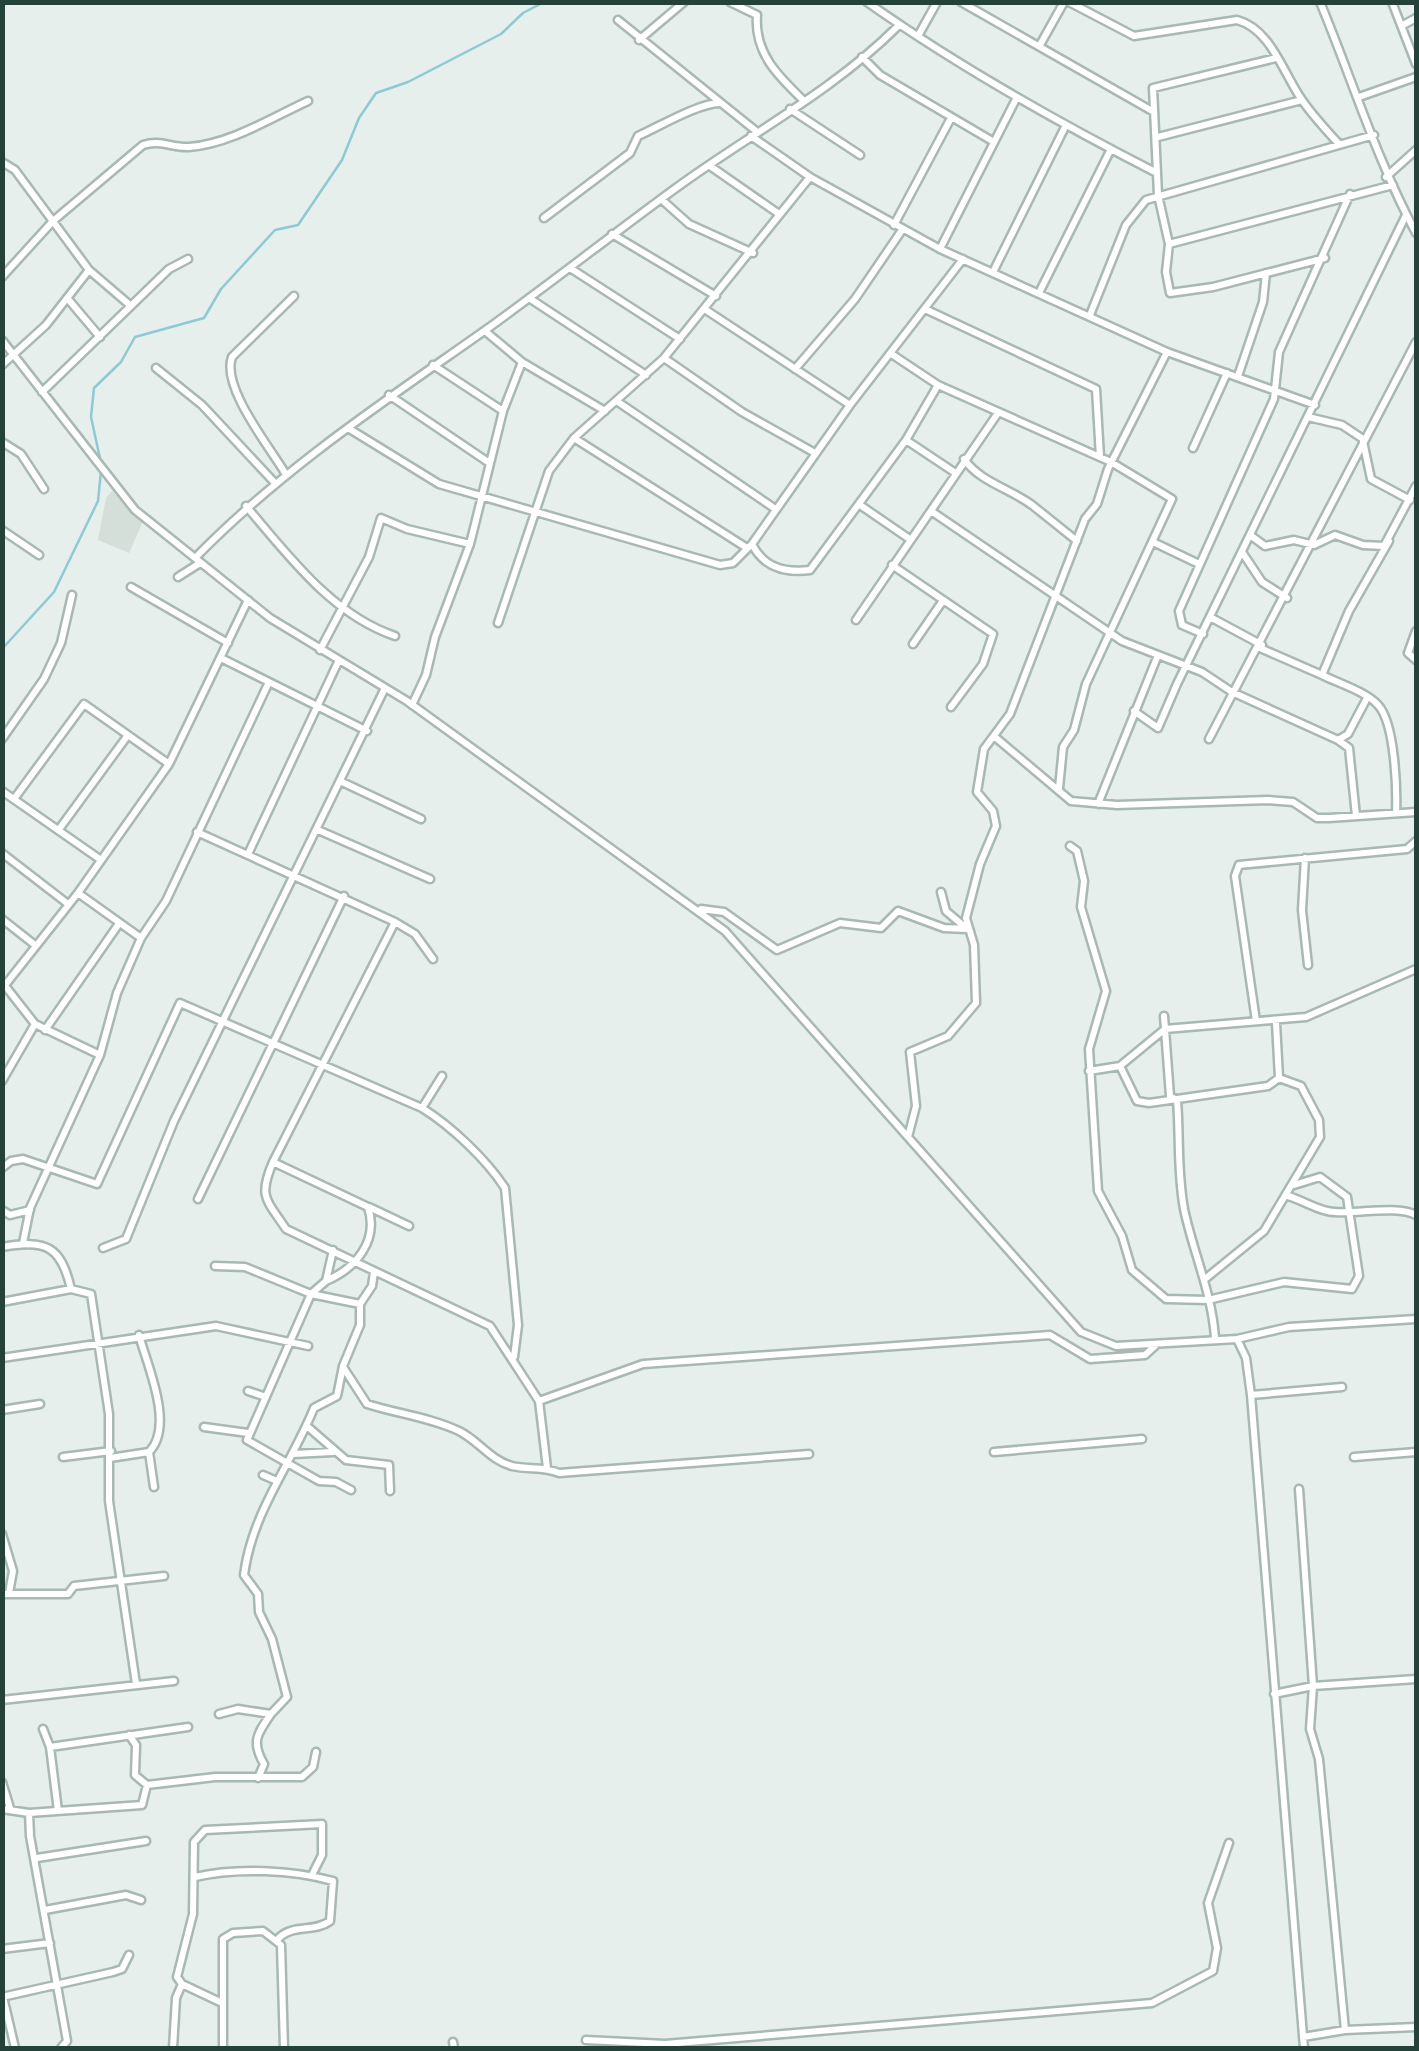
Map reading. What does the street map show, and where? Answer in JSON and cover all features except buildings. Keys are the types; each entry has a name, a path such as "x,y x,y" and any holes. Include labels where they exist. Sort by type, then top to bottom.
{"street":[{"path":"640,40 684,2"},
{"path":"730,2 756,16 756,32 769,67 803,100"},
{"path":"866,2 897,27 1157,173"},
{"path":"918,36 937,2"},
{"path":"961,2 1154,112"},
{"path":"1040,45 1066,2 1134,36 1237,20 1250,23 1262,34 1302,100 1339,144"},
{"path":"1320,2 1374,135 1386,177 1394,184 1416,233"},
{"path":"1392,2 1416,64"},
{"path":"1403,25 1416,18"},
{"path":"618,20 810,177 902,230 1168,352 1314,405"},
{"path":"178,577 274,482 661,199 838,80 897,27"},
{"path":"862,58 880,75 994,142"},
{"path":"1276,58 1154,88 1158,195 1169,244 1166,272 1170,293 1213,288 1325,258"},
{"path":"1359,97 1416,77"},
{"path":"940,249 1017,97"},
{"path":"1158,137 1302,100"},
{"path":"2,277 53,221 142,145 156,140 187,147 229,138 308,101"},
{"path":"544,218 630,152 638,136 682,119 706,102 720,102"},
{"path":"790,109 860,155"},
{"path":"894,224 951,118"},
{"path":"993,272 1066,125"},
{"path":"1090,315 1126,225 1146,200 1374,135"},
{"path":"1040,292 1110,149"},
{"path":"1386,177 1416,150"},
{"path":"2,162 15,170 89,270 131,306"},
{"path":"710,166 779,214"},
{"path":"498,623 549,471 574,438 664,358 810,177"},
{"path":"1169,244 1394,184"},
{"path":"1202,634 1178,620 1275,392 1279,352 1325,258 1350,194"},
{"path":"661,199 690,224 752,253"},
{"path":"1134,711 1158,728 1406,214"},
{"path":"795,368 855,299 902,230"},
{"path":"612,234 716,296"},
{"path":"42,392 169,268 188,259"},
{"path":"348,428 439,484 720,565 733,564 963,260"},
{"path":"570,268 680,338"},
{"path":"2,366 68,299 89,270"},
{"path":"1238,376 1263,302 1266,272"},
{"path":"286,473 234,391 228,368 232,357 294,296"},
{"path":"529,298 646,376"},
{"path":"68,299 100,337"},
{"path":"925,309 1096,389 1100,458"},
{"path":"706,310 850,405"},
{"path":"485,331 522,362 605,411"},
{"path":"2,340 135,510 248,600 320,650 412,705 594,840 700,909 752,958 1081,1332 1116,1346 1237,1339 1289,1328 1416,1320"},
{"path":"1210,739 1224,718 1232,692 1287,598 1363,439 1416,342"},
{"path":"967,929 980,864 996,830 994,811 978,792 984,749 1010,714 1077,541 1168,352"},
{"path":"892,355 938,385 1112,462 1172,499 1076,710 1074,730 1063,748 1059,788"},
{"path":"664,358 742,412 816,453"},
{"path":"412,705 426,676 435,637 470,544 488,462 522,362"},
{"path":"433,364 503,410"},
{"path":"156,368 202,405 274,482"},
{"path":"1193,448 1227,373"},
{"path":"574,438 749,546 764,564 806,571 860,505 906,440 938,385"},
{"path":"389,395 488,462"},
{"path":"618,402 774,508"},
{"path":"856,620 998,413"},
{"path":"1308,417 1342,425 1363,439 1371,479 1410,500"},
{"path":"906,440 954,472"},
{"path":"2,442 21,454 44,490"},
{"path":"964,459 975,475 1032,506 1052,526 1077,541"},
{"path":"1322,674 1348,611 1416,486"},
{"path":"860,505 911,540"},
{"path":"246,506 314,584 344,604 352,616 395,636"},
{"path":"931,511 1019,574 1058,594 1132,646 1188,666 1232,692 1338,740 1348,748 1356,816"},
{"path":"320,650 369,557 381,518 407,529 470,544"},
{"path":"2,530 39,555"},
{"path":"1250,536 1261,545 1294,540 1314,545 1336,536 1363,545 1384,546 1389,541"},
{"path":"1153,542 1200,564"},
{"path":"1242,552 1262,582 1287,598"},
{"path":"892,565 993,634 983,664 951,707"},
{"path":"131,587 228,643"},
{"path":"2,739 44,679 61,643 72,595"},
{"path":"100,1055 34,1024 4,987 78,893 169,764 248,600"},
{"path":"913,644 942,602"},
{"path":"1210,617 1261,647 1378,703 1388,723 1397,778 1396,814"},
{"path":"1416,631 1408,653 1416,660"},
{"path":"1098,804 1158,655"},
{"path":"221,658 367,730"},
{"path":"248,852 339,660"},
{"path":"23,1244 30,1210 100,1055 117,993 141,938 166,900 269,682"},
{"path":"103,1248 126,1239 154,1166 199,1077 221,1021 342,782 384,688"},
{"path":"1338,740 1348,734 1367,698"},
{"path":"14,799 84,704 169,764"},
{"path":"60,828 128,736"},
{"path":"995,737 1071,801 1098,804 1268,800 1294,802 1317,818 1416,812"},
{"path":"342,782 421,819"},
{"path":"2,791 101,860"},
{"path":"318,830 430,879"},
{"path":"197,832 248,852 394,922 414,934 433,959"},
{"path":"1256,1021 1235,876 1239,865 1407,849 1416,841"},
{"path":"1070,846 1077,851 1084,880 1080,907 1106,991 1089,1050 1088,1071 1098,1191 1122,1236 1132,1270 1166,1299 1208,1300 1284,1282 1311,1282 1344,1292 1352,1289 1359,1282 1352,1210 1347,1197 1326,1178 1294,1186"},
{"path":"2,854 68,904"},
{"path":"1305,858 1302,910 1308,965"},
{"path":"908,1138 916,1098 910,1052 948,1036 976,1003 974,938 946,910 941,892"},
{"path":"78,893 141,938"},
{"path":"198,1199 344,896"},
{"path":"700,909 724,912 777,950 846,922 876,930 898,911 944,928 967,929"},
{"path":"2,919 35,945"},
{"path":"394,922 262,1187 286,1229 490,1326 539,1400 548,1468"},
{"path":"45,1030 118,925"},
{"path":"1088,1071 1120,1066 1165,1029 1306,1017 1416,969"},
{"path":"2,1168 23,1159 97,1184 180,1003 422,1108 452,1128 505,1188 518,1325 514,1357"},
{"path":"1164,1016 1170,1096 1177,1100"},
{"path":"1276,1022 1280,1078"},
{"path":"2,1081 34,1024"},
{"path":"1120,1066 1137,1101 1177,1100 1268,1086 1280,1078"},
{"path":"422,1108 442,1076"},
{"path":"1205,1279 1264,1232 1320,1137 1320,1126 1301,1086 1280,1078"},
{"path":"1177,1100 1176,1143 1184,1207 1205,1279 1215,1338"},
{"path":"273,1162 408,1226"},
{"path":"1288,1196 1336,1213 1352,1210 1370,1215 1405,1209 1416,1218"},
{"path":"351,1490 320,1482 249,1444 248,1433 311,1294 357,1263 373,1227 368,1207"},
{"path":"2,1210 10,1215 30,1210"},
{"path":"2,1247 48,1247 60,1255 71,1289"},
{"path":"326,1281 333,1249"},
{"path":"215,1266 258,1270 272,1280 311,1294 360,1304"},
{"path":"257,1779 264,1764 254,1748 256,1735 287,1697 258,1594 244,1574 248,1540 314,1408 336,1396 360,1324 360,1304 372,1286 374,1272"},
{"path":"2,1302 71,1289 92,1294 101,1342 111,1454 109,1501 124,1580 136,1684"},
{"path":"2,1358 216,1326 308,1346"},
{"path":"539,1400 643,1364 1050,1334 1090,1359 1144,1356 1157,1344"},
{"path":"138,1335 157,1401 158,1440 150,1452 154,1487"},
{"path":"1237,1339 1246,1358 1250,1395 1304,2048"},
{"path":"343,1366 367,1404 435,1420 466,1434 492,1457 513,1466 548,1468 559,1474 809,1454"},
{"path":"1250,1395 1342,1387"},
{"path":"248,1391 266,1397"},
{"path":"2,1410 40,1404"},
{"path":"307,1426 346,1460 388,1465 390,1491"},
{"path":"204,1427 248,1433"},
{"path":"994,1452 1142,1439"},
{"path":"63,1458 150,1452"},
{"path":"293,1454 334,1452"},
{"path":"1354,1456 1416,1452"},
{"path":"263,1474 277,1481"},
{"path":"1299,1488 1313,1686 1310,1729 1319,1759 1345,2030"},
{"path":"2,1534 13,1571 6,1593 68,1594 74,1586 164,1576"},
{"path":"1274,1694 1313,1686 1416,1679"},
{"path":"2,1700 174,1681"},
{"path":"219,1714 238,1709 271,1714"},
{"path":"50,1747 188,1727"},
{"path":"43,1729 50,1747 58,1812"},
{"path":"129,1735 136,1745 135,1774 147,1786"},
{"path":"147,1786 215,1777 302,1777 313,1767 316,1752"},
{"path":"2,1782 6,1809 29,1813 142,1805 147,1786"},
{"path":"29,1813 67,2041 61,2048"},
{"path":"220,2003 182,1984 177,1977 193,1914 194,1842 205,1830 322,1824 322,1855 312,1876"},
{"path":"36,1858 146,1840"},
{"path":"586,2040 685,2045 1152,2003 1213,1971 1217,1948 1208,1903 1229,1844"},
{"path":"194,1877 218,1871 312,1876 333,1881 330,1921 323,1926 298,1928 277,1940"},
{"path":"45,1910 126,1895 141,1900"},
{"path":"223,2048 223,1938 233,1933 263,1931 277,1940 282,1962 284,2048"},
{"path":"2,1949 50,1943"},
{"path":"16,2048 3,1997 122,1968 129,1955"},
{"path":"174,2048 176,1998 182,1984"},
{"path":"1303,2037 1345,2030 1416,2028"}],"shaded area":[{"path":"112,491 143,521 129,553 98,540 106,498"}],"waterway":[{"path":"101,463 91,417 94,388 121,362 135,337 204,318 221,289 275,230 298,225 342,160 359,118 376,93 408,82 501,34 523,13 544,2"},
{"path":"2,649 54,592 98,501 101,471"}]}
